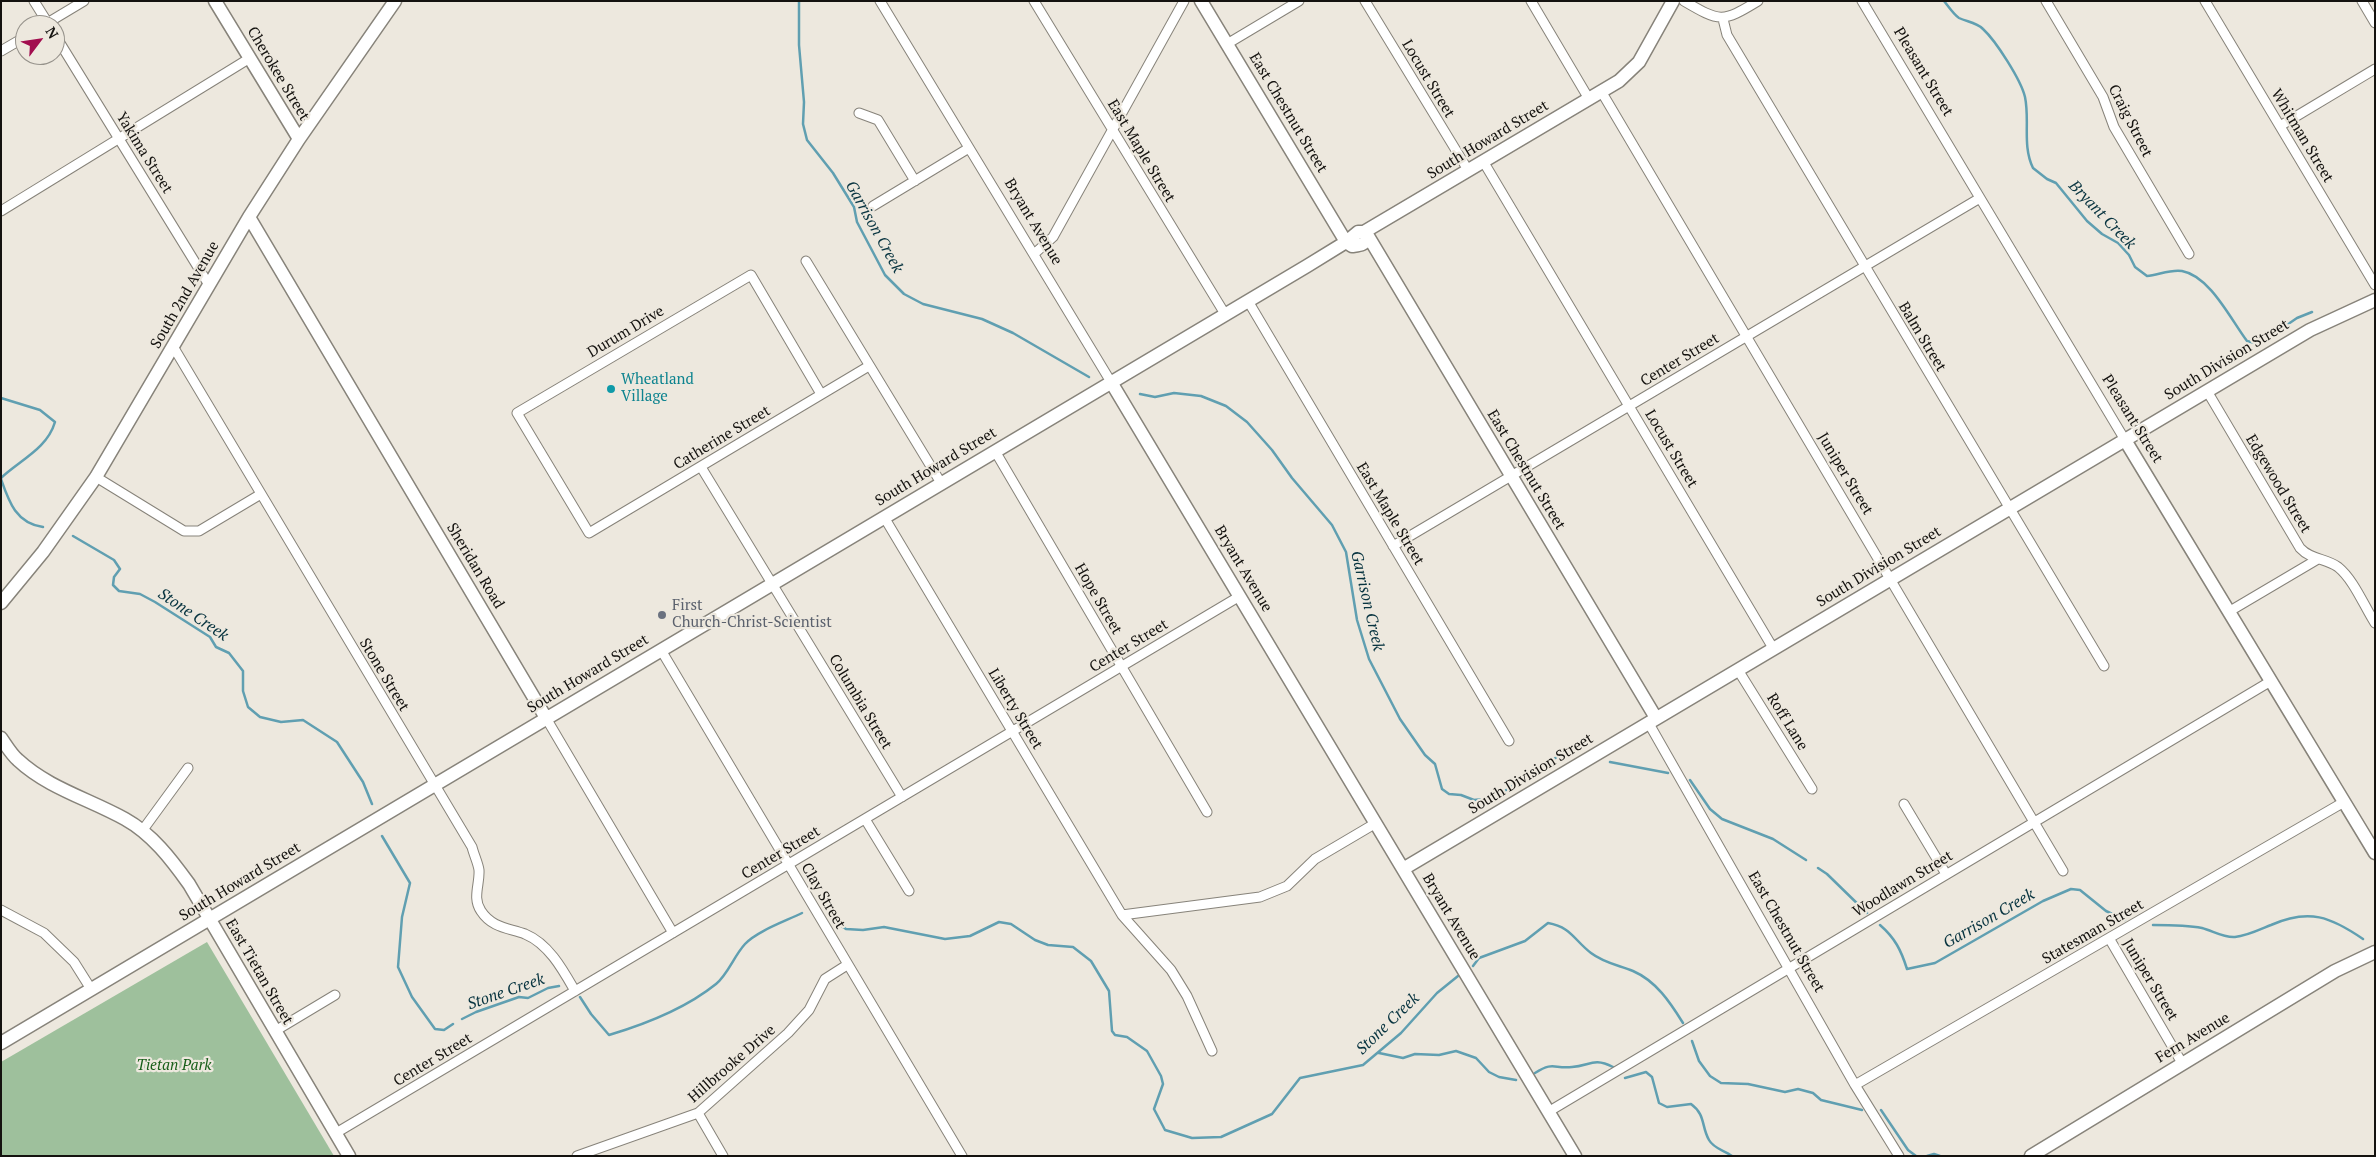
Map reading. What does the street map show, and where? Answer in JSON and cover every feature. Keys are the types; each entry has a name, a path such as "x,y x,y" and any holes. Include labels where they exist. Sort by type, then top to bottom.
{"main road":[{"name":"Cherokee Street","path":"214,1 299,139"},
{"name":"South 2nd Avenue","path":"1,603 43,552 96,477 174,348 249,217 299,139 395,1"},
{"name":"East Chestnut Street","path":"1201,1 1346,242"},
{"name":"South Howard Street","path":"1,1042 1346,242 1352,246 1363,244 1367,235 1380,222 1628,74 1644,54 1674,1"},
{"name":"Sheridan Road","path":"249,217 546,718"},
{"name":"East Chestnut Street","path":"1367,235 1511,476 1652,720"},
{"name":"South Division Street","path":"1403,869 2310,330 2375,300"},
{"name":"Bryant Avenue","path":"1112,382 1575,1156"},
{"name":"Pleasant Street","path":"2125,440 2375,853"},
{"name":"East Tietan Street","path":"1,738 16,759 42,780 125,819 142,831 165,852 184,877 349,1156"},
{"name":"Fern Avenue","path":"2031,1156 2335,972 2375,952"}],"street":[{"path":"34,1 42,15"},
{"path":"61,15 84,1"},
{"name":"Bryant Avenue","path":"880,1 1112,382"},
{"name":"East Maple Street","path":"1034,1 1225,314"},
{"path":"1034,254 1053,237 1184,1"},
{"path":"1227,44 1299,1"},
{"name":"Locust Street","path":"1365,1 1468,170"},
{"path":"1531,1 1588,99"},
{"path":"1684,1 1708,15 1723,19 1735,15 1758,1"},
{"name":"Pleasant Street","path":"1862,1 2125,440"},
{"name":"Craig Street","path":"2046,1 2103,97 2114,127 2189,254"},
{"name":"Whitman Street","path":"2206,1 2375,285"},
{"path":"2362,1 2375,23"},
{"name":"Balm Street","path":"1723,19 1727,35 2104,666"},
{"path":"1,51 15,43"},
{"name":"Yakima Street","path":"65,51 209,285"},
{"path":"1,211 250,58"},
{"path":"2280,126 2375,69"},
{"name":"Juniper Street","path":"1601,91 2063,871"},
{"path":"859,113 878,120 915,181"},
{"path":"872,206 969,148"},
{"name":"Locust Street","path":"1483,162 1773,648"},
{"name":"Center Street","path":"1394,546 1980,198"},
{"path":"806,260 941,483"},
{"name":"Durum Drive","path":"589,533 517,413 751,275 821,394"},
{"name":"East Maple Street","path":"1248,301 1509,741"},
{"name":"Stone Street","path":"174,348 472,848 479,870 476,894 481,911 501,928 525,934 541,945 560,964 575,991"},
{"name":"Catherine Street","path":"589,533 869,366"},
{"name":"Edgewood Street","path":"2207,391 2300,548 2308,555 2332,563 2346,575 2375,623"},
{"name":"Hope Street","path":"995,451 1207,812"},
{"name":"Columbia Street","path":"701,467 902,797"},
{"path":"96,477 184,531 199,531 261,494"},
{"name":"Liberty Street","path":"884,517 1122,915 1171,970 1187,996 1212,1051"},
{"path":"2230,611 2318,559"},
{"name":"Center Street","path":"336,1133 1240,596"},
{"name":"Clay Street","path":"661,650 962,1156"},
{"name":"Roff Lane","path":"1738,670 1812,789"},
{"name":"Woodlawn Street","path":"1548,1112 2272,681"},
{"name":"Sheridan Road","path":"546,718 673,933"},
{"name":"East Chestnut Street","path":"1652,720 1855,1085 1899,1156"},
{"path":"142,831 188,768"},
{"name":"Statesman Street","path":"1855,1085 2344,802"},
{"path":"1904,804 1946,874"},
{"path":"865,819 908,891"},
{"path":"1122,915 1260,897 1288,886 1315,859 1376,823"},
{"path":"1,910 44,933 74,962 91,989"},
{"name":"Juniper Street","path":"2109,938 2182,1063"},
{"name":"Hillbrooke Drive","path":"577,1156 698,1113 788,1033 810,1010 825,979 847,965"},
{"path":"275,1031 335,995"},
{"path":"698,1113 723,1156"}],"green space":[{"name":"Tietan Park","path":"207,942 334,1156 1,1156 1,1062"}],"waterway":[{"name":"Garrison Creek","path":"799,1 799,45 804,102 803,124 807,140 833,173 854,207 857,222 885,275 904,294 923,304 982,319 1013,333 1089,377"},
{"name":"Bryant Creek","path":"1944,1 1957,17 1983,29 1994,42 2019,81 2025,97 2028,151 2033,168 2047,179 2056,183 2087,221 2102,234 2118,243 2129,255 2135,267 2147,276 2169,271 2182,271 2202,281 2219,300 2247,341 2259,344 2297,318 2312,312"},
{"name":"Garrison Creek","path":"1140,394 1155,397 1174,393 1201,396 1226,406 1247,422 1272,450 1292,478 1332,525 1346,552 1357,620 1369,659 1400,719 1425,755 1435,764 1442,789 1449,794 1461,795 1474,800 1494,798 1569,749 1578,747"},
{"name":"Stone Creek","path":"1,398 40,410 55,422 46,440 1,478"},
{"name":"Stone Creek","path":"1,479 7,496 20,516 34,525 43,527"},
{"name":"Stone Creek","path":"73,536 114,560 120,569 114,577 113,585 119,591 140,594 155,602 210,637 216,647 229,653 243,671 243,691 248,707 260,717 281,722 303,720 337,742 363,782 372,804"},
{"name":"Garrison Creek","path":"1610,762 1668,773"},
{"name":"Garrison Creek","path":"1690,780 1710,809 1722,819 1773,839 1806,860"},
{"name":"Stone Creek","path":"382,836 410,883 402,917 398,967 412,997 435,1029 444,1030 453,1024"},
{"name":"Garrison Creek","path":"1818,868 1827,874 1867,913"},
{"name":"Garrison Creek","path":"1880,925 1897,945 1907,969 1935,963 2043,901 2071,889 2080,890 2106,911 2125,920"},
{"name":"Stone Creek","path":"580,997 591,1014 609,1035 651,1021 691,1001 716,984 750,939 802,913"},
{"name":"Garrison Creek","path":"2153,925 2196,927 2235,937 2249,934 2285,920 2308,916 2330,920 2363,939"},
{"name":"Stone Creek","path":"835,922 846,929 863,930 884,927 945,939 970,936 999,922 1011,924 1035,940 1048,945 1073,947 1091,961 1109,991 1112,1031 1115,1035 1127,1037 1147,1051 1161,1076 1163,1084 1154,1109 1165,1130 1192,1138 1221,1137 1272,1114 1300,1078 1363,1065 1401,1033 1437,993 1458,976"},
{"name":"Stone Creek","path":"1473,966 1479,958 1525,941 1548,923 1556,925 1567,931 1585,948 1606,962 1633,971 1649,980 1668,1000 1683,1023"},
{"name":"Stone Creek","path":"462,1019 519,997 528,998 548,988 559,986"},
{"name":"Stone Creek","path":"1692,1041 1699,1061 1710,1076 1721,1083 1748,1084 1785,1092 1798,1089 1813,1093 1821,1100 1862,1110"},
{"path":"1379,1053 1403,1058 1415,1054 1439,1055 1456,1051 1476,1058 1489,1072 1499,1077 1516,1080"},
{"path":"1535,1073 1550,1066 1572,1067 1596,1062 1613,1067"},
{"path":"1625,1078 1646,1072 1652,1077 1659,1103 1667,1107 1691,1104 1699,1112 1711,1143 1732,1156"},
{"name":"Stone Creek","path":"1881,1110 1908,1150 1916,1156"},
{"name":"Stone Creek","path":"1927,1156 1934,1154 1940,1156"}],"place":[{"name":"Wheatland Village","path":"611,389"},
{"name":"First Church-Christ-Scientist","path":"662,615"}]}
